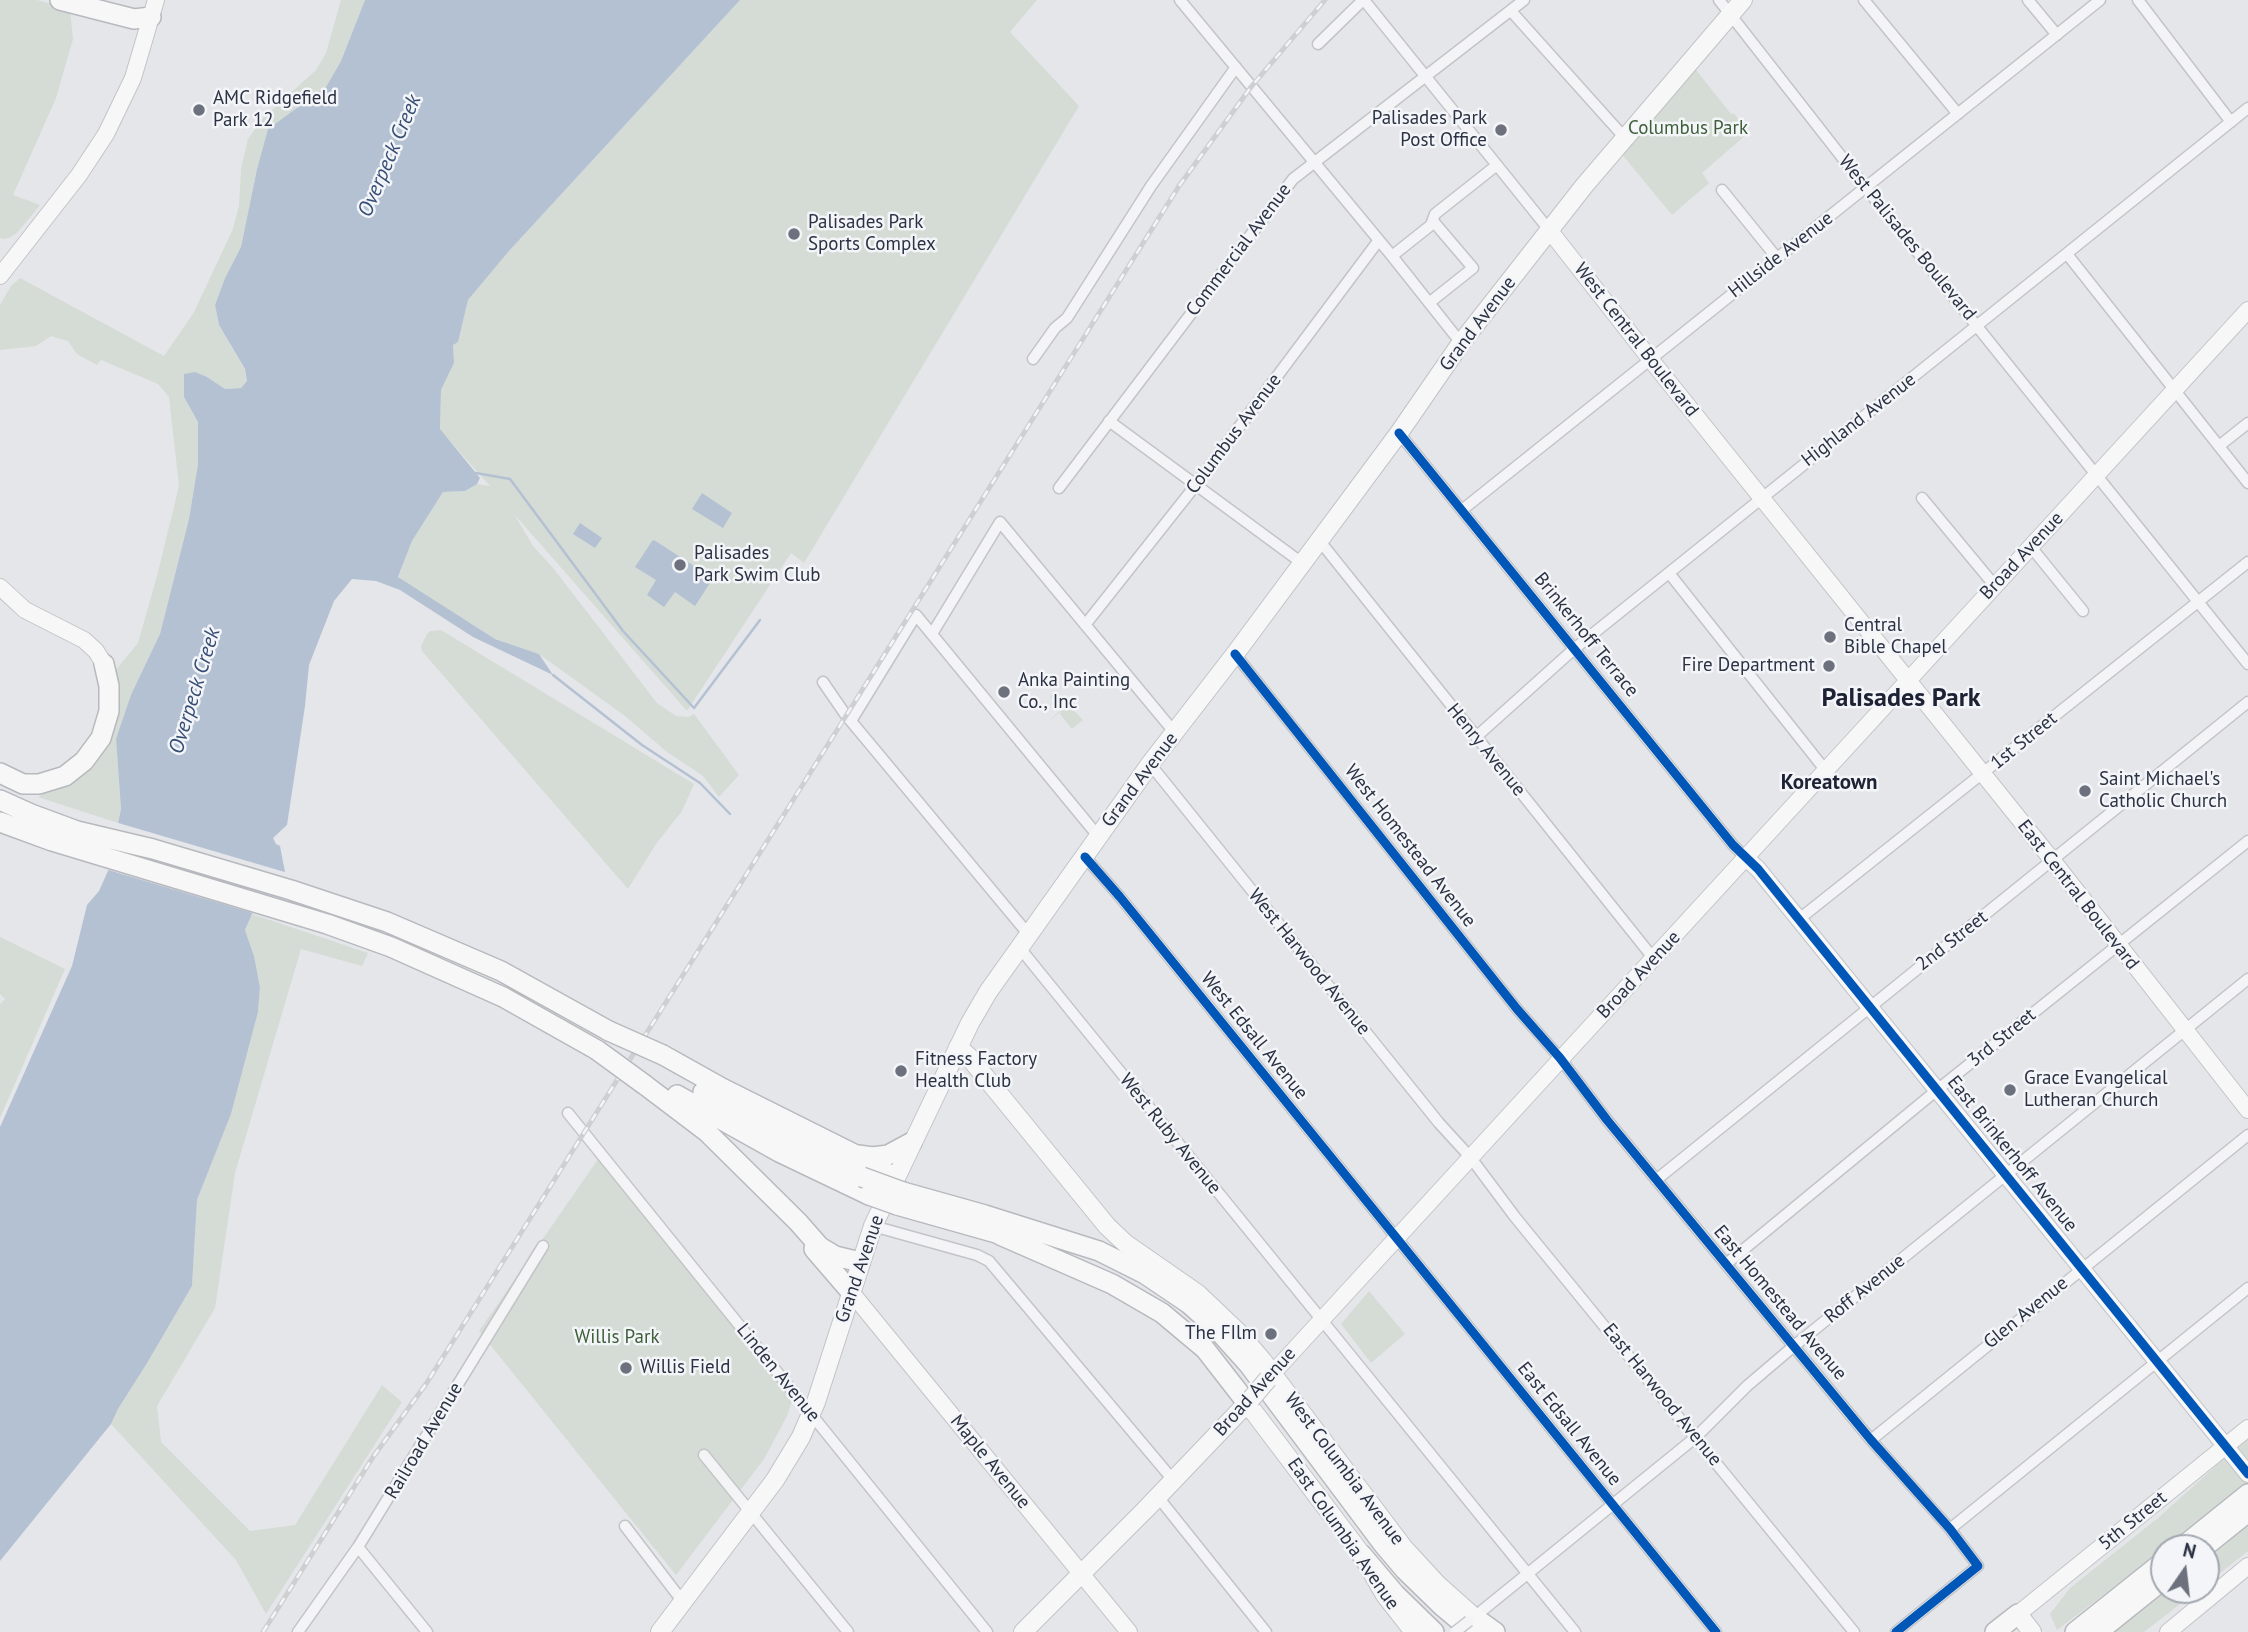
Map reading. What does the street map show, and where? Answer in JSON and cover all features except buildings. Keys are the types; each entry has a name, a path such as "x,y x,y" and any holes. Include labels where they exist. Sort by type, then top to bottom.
{"highway":[{"path":"60,0 134,19 153,8"},
{"path":"112,0 153,8"},
{"path":"0,773 23,784 39,784 65,776 84,761 101,738 109,711 109,687 104,664"},
{"path":"0,785 40,807 76,833"},
{"path":"0,800 76,833 280,909 359,935 438,967 526,1009 597,1050 654,1071 741,1114 866,1186 898,1192 989,1224 1082,1245 1116,1259 1160,1283 1195,1309 1249,1365 1394,1557 1429,1594 1465,1627 1495,1632"},
{"path":"0,822 76,833 153,849 291,890 355,910 436,942 516,979 609,1031 654,1071 698,1124 823,1250 860,1262"},
{"path":"654,1071 722,1088 854,1154 898,1192"},
{"path":"854,1154 883,1156 912,1142"},
{"path":"777,1201 850,1292"},
{"path":"989,1224 1034,1224 1084,1236 1155,1265"},
{"path":"989,1224 1034,1252 1098,1277 1151,1305 1205,1349 1249,1401"},
{"path":"2201,1534 2247,1501"},
{"path":"2216,1534 2247,1501"},
{"path":"1362,1555 1395,1594 1434,1632"},
{"path":"2075,1632 2150,1572"},
{"path":"2098,1632 2150,1590"},
{"path":"1996,1632 2018,1614"}],"main road":[{"name":"Grand Avenue","path":"660,1632 786,1463 811,1414 873,1226 898,1192 912,1142 988,992 1150,764 1399,433 1461,344 1624,137 1743,0"},
{"path":"0,276 5,258 79,175 106,134 133,78 153,8"},
{"name":"West Central Boulevard","path":"1550,231 1908,680"},
{"name":"Broad Avenue","path":"1023,1632 1249,1401 1560,1058 1654,959 2248,310"},
{"path":"0,587 26,610 89,643 104,664"},
{"name":"East Central Boulevard","path":"1908,680 2248,1110"},
{"name":"East Brinkerhoff Avenue","path":"1746,858 1758,869 2248,1474"},
{"name":"West Columbia Avenue","path":"958,1047 970,1057 1107,1226 1155,1265 1193,1291 1247,1342 1270,1376 1398,1540 1438,1585 1465,1627"},
{"name":"Maple Avenue","path":"850,1292 1129,1632"},
{"name":"East Columbia Avenue","path":"1249,1401 1362,1555 1385,1595 1413,1632"},
{"name":"5th Street","path":"2018,1614 2248,1428"},
{"path":"2168,1632 2248,1566"},
{"path":"2018,1614 2032,1632"}],"street":[{"path":"1181,0 1461,344"},
{"path":"1318,44 1363,0"},
{"name":"West Central Boulevard","path":"1363,0 1550,231"},
{"name":"Commercial Avenue","path":"1059,488 1293,179 1524,0"},
{"name":"West Palisades Boulevard","path":"1718,0 2248,664"},
{"path":"1864,0 1958,114"},
{"path":"2028,0 2057,35"},
{"name":"Hillside Avenue","path":"1462,510 2100,0"},
{"path":"2138,0 2231,122"},
{"path":"1511,11 1624,137"},
{"path":"1033,359 1055,328 1067,318 1151,186 1236,67"},
{"name":"Highland Avenue","path":"1476,737 1574,649 2248,108"},
{"path":"1392,256 1431,225 1435,214 1497,165"},
{"path":"1722,190 1777,258"},
{"path":"1429,303 1473,268 1433,221"},
{"name":"Columbus Avenue","path":"1085,625 1195,486 1379,240"},
{"path":"2067,254 2248,483"},
{"path":"1109,421 1302,563"},
{"path":"2219,446 2248,423"},
{"name":"Brinkerhoff Terrace","path":"1399,433 1746,858"},
{"path":"1922,498 1995,586"},
{"path":"932,635 1000,522 1175,733"},
{"name":"Henry Avenue","path":"1319,540 1654,959"},
{"path":"2031,547 2083,611"},
{"name":"1st Street","path":"1798,920 2248,562"},
{"path":"1669,573 1826,771"},
{"path":"851,721 916,615 1098,836"},
{"name":"West Homestead Avenue","path":"1235,654 1512,1004 1560,1058"},
{"name":"West Ruby Avenue","path":"823,682 1283,1273 1575,1632"},
{"name":"2nd Street","path":"1656,1180 2248,702"},
{"name":"West Harwood Avenue","path":"1150,764 1439,1123 1471,1158"},
{"name":"3rd Street","path":"1726,1264 1937,1090 2248,841"},
{"name":"West Edsall Avenue","path":"1085,857 1396,1238"},
{"name":"Roff Avenue","path":"1465,1627 1696,1437 1747,1386 1794,1346 2248,979"},
{"name":"East Homestead Avenue","path":"1560,1058 1656,1180 1978,1566 1896,1632"},
{"name":"Linden Avenue","path":"568,1113 988,1632"},
{"name":"Glen Avenue","path":"1871,1440 2248,1135"},
{"name":"East Harwood Avenue","path":"1471,1158 1501,1200 1854,1632"},
{"path":"873,1226 977,1255 991,1263 1173,1480"},
{"name":"East Edsall Avenue","path":"1396,1238 1716,1632"},
{"name":"Railroad Avenue","path":"298,1632 358,1547 542,1246"},
{"path":"1950,1530 2248,1288"},
{"path":"704,1455 848,1632"},
{"path":"1157,1497 1266,1632"},
{"path":"625,1526 683,1602"},
{"path":"358,1547 427,1632"}],"green space":[{"path":"0,0 37,0 70,9 73,39 56,98 13,195 40,205 17,233 3,239 0,238"},
{"path":"341,0 365,0 341,61 326,87 268,130 241,247 215,305 219,325 245,370 247,381 241,388 225,389 207,377 184,397 198,422 198,464 189,519 160,634 116,739 121,809 118,823 38,797 84,769 105,750 111,732 115,671 138,643 179,486 169,397 158,384 101,360 97,365 77,354 68,341 51,336 36,346 0,350 0,305 11,286 20,278 164,356 194,312 233,229 239,206 241,169 248,139 262,119 316,70 326,53"},
{"path":"740,0 1037,0 1010,32 1079,106 804,563 791,553 687,711 514,514 533,546 554,569 657,703 676,716 688,717 694,714 739,775 719,797 703,776 667,752 625,716 539,654 495,639 398,578 412,541 443,492 465,491 477,484 490,486 440,430 441,390 454,363 453,345 458,341 468,300 509,251"},
{"name":"Columbus Park","path":"1689,61 1731,114 1742,123 1747,134 1702,173 1709,183 1672,215 1616,147"},
{"path":"441,630 694,784 682,811 656,844 628,889 422,651 421,646 427,634"},
{"path":"1056,692 1083,720 1072,729 1060,714 1062,711 1047,722 1061,710 1050,696"},
{"path":"252,914 368,953 362,966 301,949 235,1173 215,1308 157,1406 161,1442 250,1531 295,1525 382,1385 402,1402 266,1614 236,1560 111,1424 192,1286 197,1200 231,1114 258,1012 260,987 245,930"},
{"path":"0,937 65,969 0,1118 0,1004 5,999 0,994"},
{"name":"Willis Park","path":"603,1152 794,1395 787,1416 764,1459 676,1575 479,1331"},
{"path":"1369,1291 1405,1334 1371,1363 1341,1324"},
{"path":"2248,1437 2248,1483 2184,1534 2150,1534 2150,1560 2057,1630 2050,1614 2070,1588 2158,1518"},
{"path":"2248,1525 2248,1551 2220,1573 2220,1547"},
{"path":"2150,1603 2180,1604 2144,1632 2114,1632"}],"water":[{"name":"Overpeck Creek","path":"365,0 740,0 509,251 468,300 458,342 453,345 454,363 441,390 440,429 480,478 477,484 465,491 443,492 412,541 398,577 495,639 539,654 553,675 473,637 400,590 376,581 352,579 334,601 309,665 287,825 273,838 280,846 285,872 274,874 245,930 260,987 258,1012 231,1114 197,1200 192,1286 111,1424 0,1561 0,1127 72,966 87,905 99,891 108,871 121,809 116,739 131,695 160,634 189,519 198,464 198,422 184,397 184,374 195,372 225,389 241,388 247,381 245,369 219,325 215,305 241,247 268,129 326,87 341,61"},
{"path":"702,493 732,513 723,528 692,509"},
{"path":"580,523 602,538 595,548 573,534"},
{"path":"654,540 711,577 712,580 695,606 675,592 664,607 647,595 656,580 635,567"}],"pier":[{"path":"115,822 288,873 277,877 256,914 105,869"}],"waterway":[{"path":"476,473 510,479 623,631 694,708 760,620"},
{"path":"553,675 642,745 700,783 730,814"}],"railway":[{"path":"263,1632 373,1457 426,1384 1179,186 1251,87 1325,0"}],"cycle path":[{"path":"1399,433 1733,845 1758,869 2248,1474"},
{"path":"1235,654 1607,1120 1871,1440 1950,1529 1978,1566 1896,1632"},
{"path":"1085,857 1716,1632"}],"place":[{"name":"AMC Ridgefield Park 12","path":"199,110"},
{"name":"Palisades Park Post Office","path":"1501,130"},
{"name":"Palisades Park Sports Complex","path":"794,234"},
{"name":"Palisades Park Swim Club","path":"680,565"},
{"name":"Central Bible Chapel","path":"1830,637"},
{"name":"Fire Department","path":"1829,666"},
{"name":"Anka Painting Co., Inc","path":"1004,692"},
{"name":"Saint Michael's Catholic Church","path":"2085,791"},
{"name":"Fitness Factory Health Club","path":"901,1071"},
{"name":"Grace Evangelical Lutheran Church","path":"2010,1090"},
{"name":"The FIlm","path":"1271,1334"},
{"name":"Willis Field","path":"626,1368"}],"district":[{"name":"Palisades Park","path":"1901,699"},
{"name":"Koreatown","path":"1829,783"}]}
